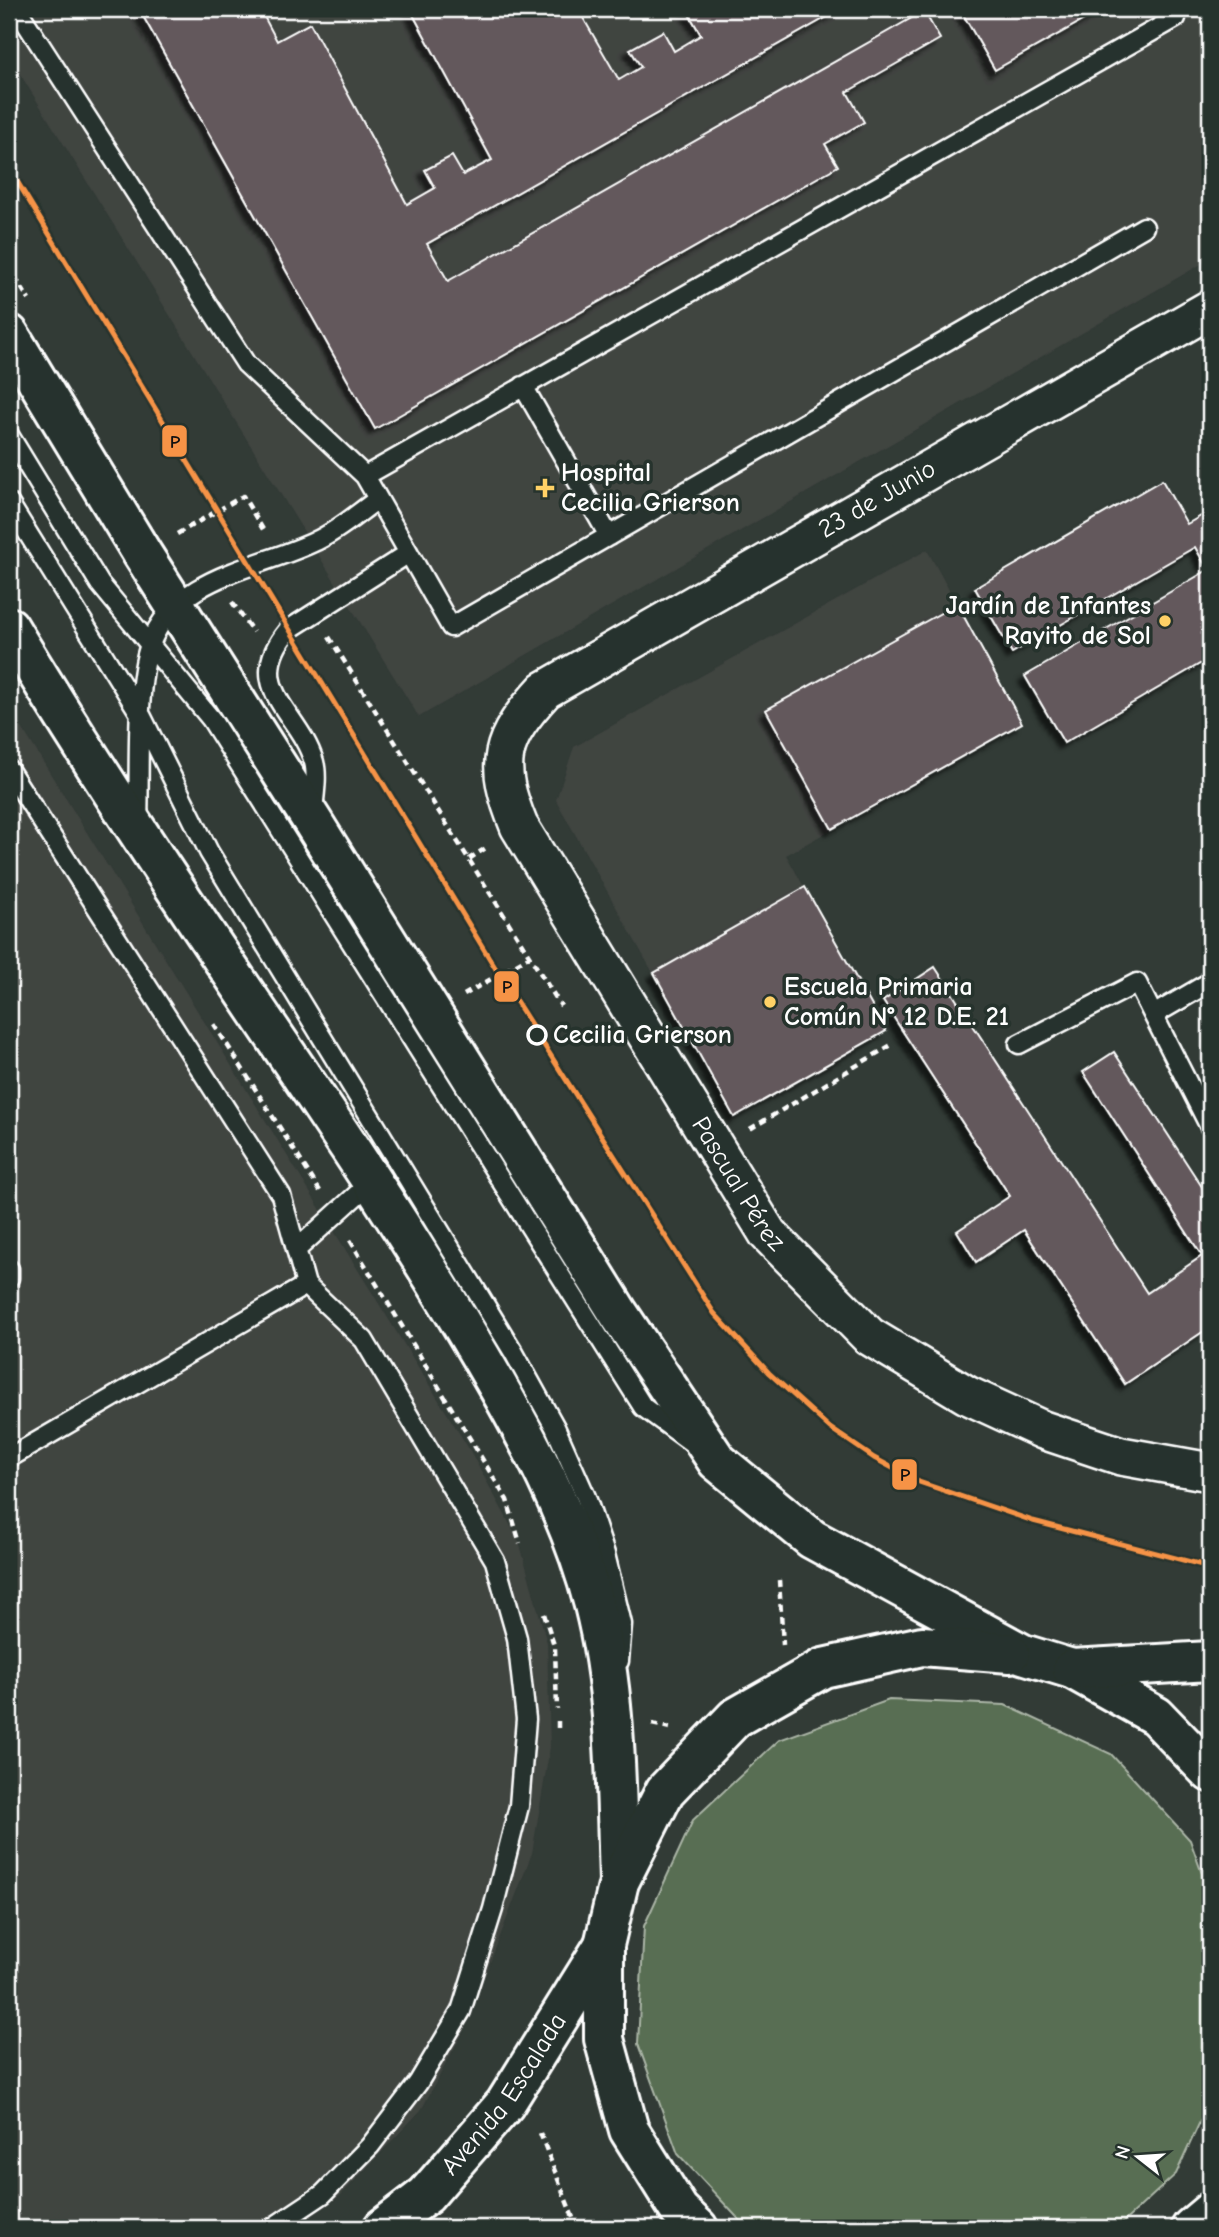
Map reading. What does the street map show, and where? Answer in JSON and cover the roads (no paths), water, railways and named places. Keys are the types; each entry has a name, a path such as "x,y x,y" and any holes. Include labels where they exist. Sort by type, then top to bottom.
{"main road":[{"path":"9,334 175,606 313,822 619,1314 717,1461 812,1539 1023,1654 1072,1669 1156,1716 1210,1772"},
{"path":"9,627 137,834 372,1181 449,1303 532,1445 571,1535 594,1606 614,1727 619,1882"},
{"path":"698,2228 679,2210 629,2130 604,2039 604,1945 619,1882 665,1791 735,1718 823,1668 922,1646 1023,1654"},
{"path":"1072,1669 1210,1661"},
{"name":"Avenida Escalada","path":"383,2228 426,2195 505,2104 604,1945"},
{"path":"1191,2228 1210,2212"}],"street":[{"name":"23 de Junio","path":"545,690 1210,309"},
{"name":"Pascual Pérez","path":"545,690 517,721 504,756 504,790 519,827 768,1234 869,1336 967,1395 1042,1430 1121,1455 1210,1472"}],"lane":[{"path":"17,9 246,365 365,476 451,627 1144,227"},
{"path":"365,476 1176,18 1170,9"},
{"path":"523,386 609,536"},
{"path":"9,435 100,584 211,719 643,1407 717,1461"},
{"path":"137,834 142,718 149,645 175,606 229,572 318,541 378,499"},
{"path":"9,503 142,718 209,852 513,1351 555,1427 586,1497 605,1554 622,1624 614,1727"},
{"path":"313,822 314,763 270,677 270,660 275,646 288,630 408,553"},
{"path":"9,770 281,1195 306,1285 364,1339 495,1561 517,1638 526,1718 519,1806 493,1909 461,2011 418,2083 370,2146 323,2194 272,2228"},
{"path":"1155,1014 1210,982"},
{"path":"1020,1044 1137,983 1210,1127"},
{"path":"296,1250 372,1181"},
{"path":"9,1269 9,1278"},
{"path":"9,1458 306,1285"}],"place":[{"name":"Hospital Cecilia Grierson","path":"545,488"},
{"name":"Jardín de Infantes Rayito de Sol","path":"1165,621"},
{"name":"Escuela Primaria Común N° 12 D.E. 21","path":"770,1002"},
{"name":"Cecilia Grierson","path":"537,1035"}]}
